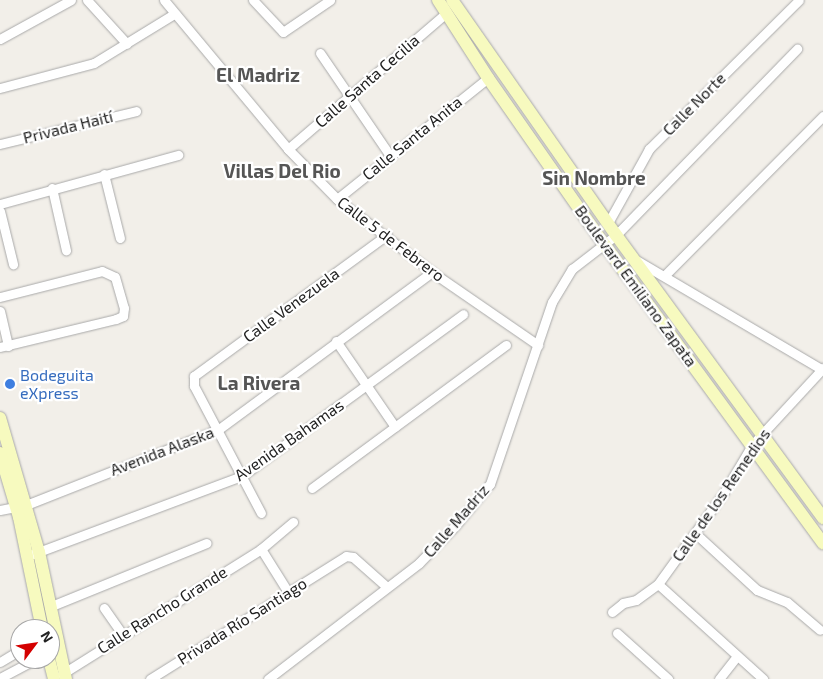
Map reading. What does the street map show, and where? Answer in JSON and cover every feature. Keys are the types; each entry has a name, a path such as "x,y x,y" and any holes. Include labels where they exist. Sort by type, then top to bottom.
{"street":[{"path":"0,39 71,0"},
{"path":"87,0 127,44"},
{"name":"Calle 5 de Febrero","path":"164,0 288,149 336,199 387,235 432,272 538,345"},
{"path":"253,0 283,32 330,0"},
{"name":"Boulevard Emiliano Zapata","path":"452,0 616,235 823,518"},
{"name":"Calle Norte","path":"608,223 649,149 799,0"},
{"name":"Boulevard Emiliano Zapata","path":"441,4 488,78 604,244 823,543"},
{"name":"Calle Santa Cecilia","path":"288,149 349,99 441,4"},
{"path":"0,88 94,63 174,14"},
{"name":"Calle Madriz","path":"268,679 419,563 490,484 552,302 572,269 616,235 798,49"},
{"path":"320,53 349,99 389,154"},
{"name":"Calle Santa Anita","path":"336,199 389,154 488,78"},
{"name":"Privada Haití","path":"0,144 136,111"},
{"path":"665,275 823,116"},
{"path":"0,204 52,188 178,156"},
{"path":"104,174 120,238"},
{"path":"52,188 66,250"},
{"path":"0,211 13,264"},
{"name":"Calle Venezuela","path":"219,429 194,386 194,376 387,235"},
{"name":"Boulevard Emiliano Zapata","path":"634,258 823,369"},
{"path":"0,297 102,271 115,277 124,308 123,316 116,319 4,346 0,311"},
{"name":"Avenida Alaska","path":"0,510 21,506 219,429 432,272"},
{"name":"Avenida Bahamas","path":"33,554 242,476 463,314"},
{"path":"336,342 395,427"},
{"path":"312,488 506,345"},
{"name":"Calle de los Remedios","path":"612,612 624,603 636,600 658,584 695,532 752,445 823,369"},
{"path":"0,418 47,619"},
{"path":"219,429 261,513"},
{"path":"0,452 21,506"},
{"name":"Calle Rancho Grande","path":"59,677 122,634 261,549 293,522"},
{"path":"695,532 757,590 787,602 820,630"},
{"path":"49,608 207,543"},
{"path":"261,549 288,592"},
{"path":"33,554 49,608 49,619"},
{"name":"Privada Río Santiago","path":"150,679 333,562 346,556 353,556 387,587"},
{"path":"658,584 763,679"},
{"path":"104,608 122,634"},
{"path":"617,633 668,679"},
{"path":"719,679 737,656"},
{"path":"0,661 4,676 17,669"}],"place":[{"name":"Bodeguita eXpress","path":"10,384"}],"district":[{"name":"El Madriz","path":"258,75"},
{"name":"Villas Del Rio","path":"282,171"},
{"name":"Sin Nombre","path":"594,178"},
{"name":"La Rivera","path":"259,383"}]}
